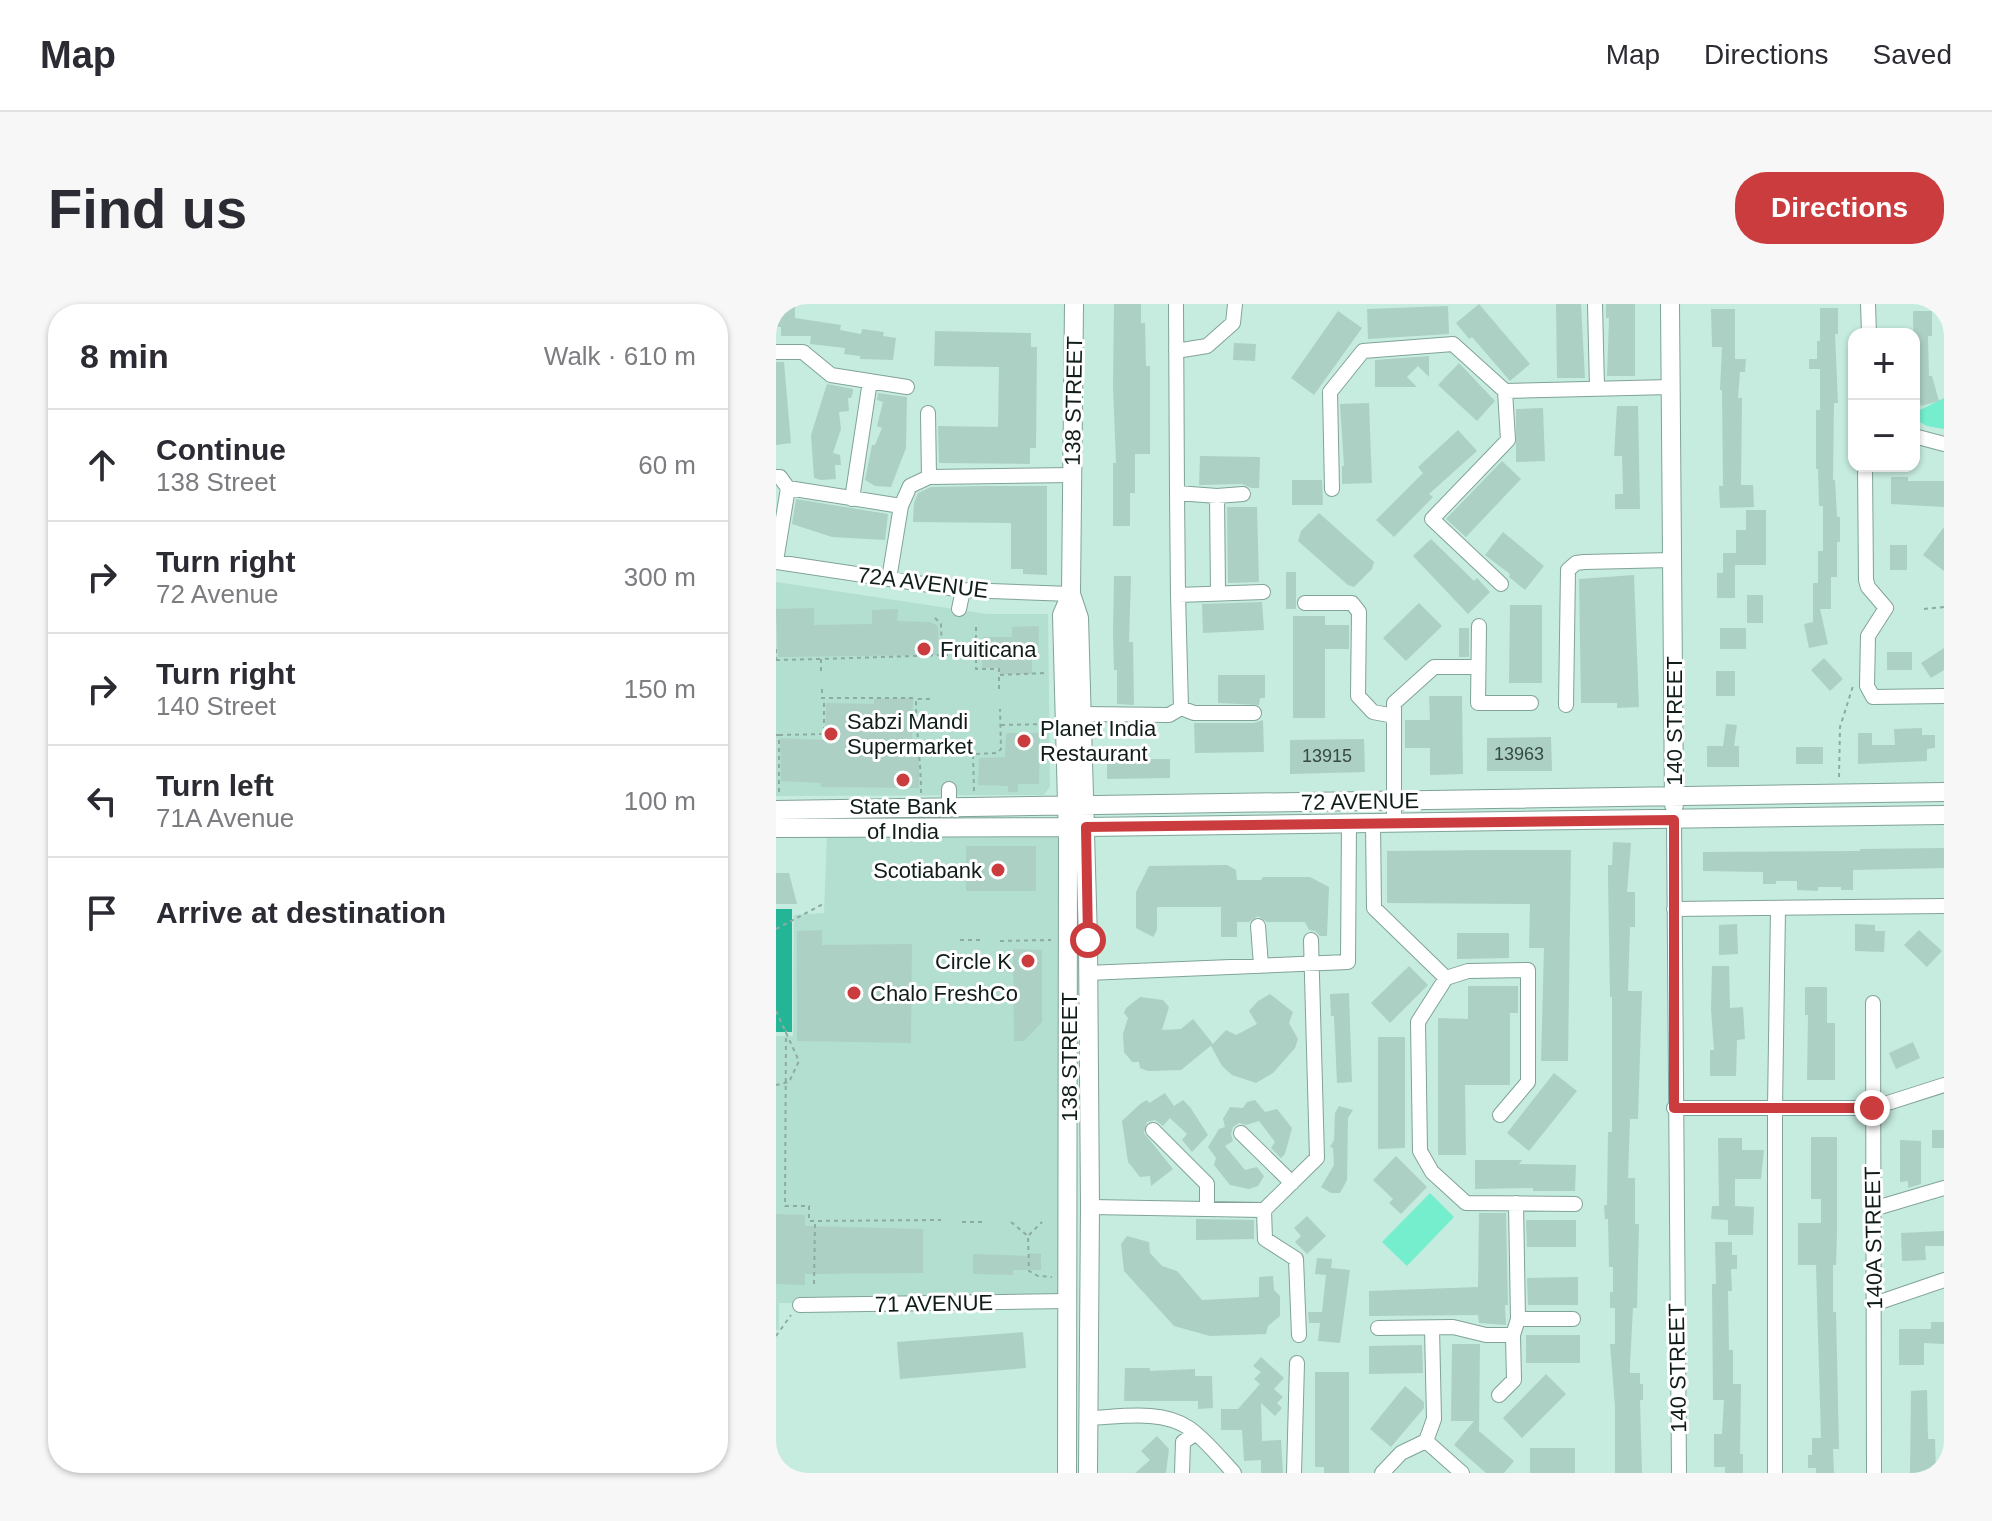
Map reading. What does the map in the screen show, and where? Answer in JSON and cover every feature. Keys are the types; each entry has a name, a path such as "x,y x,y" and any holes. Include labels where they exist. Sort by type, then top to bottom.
{"main road":[{"name":"138 STREET","path":"1067,1473 1067,1301 1077,806 1083,714 1079,618 1071,594 1074,304"},
{"name":"140 STREET","path":"1670,304 1674,820"},
{"name":"138 STREET","path":"1071,594 1062,615 1077,806"},
{"name":"72 AVENUE","path":"778,804 949,798 1077,806 1944,792"},
{"name":"72 AVENUE","path":"776,828 1944,815"},
{"name":"138 STREET","path":"1077,827 1087,973 1090,1207 1088,1473"}],"street":[{"path":"1176,304 1181,708"},
{"path":"1176,351 1207,346 1233,323 1235,304"},
{"path":"1595,304 1597,388"},
{"path":"1868,304 1869,328"},
{"path":"1332,489 1330,392 1363,351 1453,344 1505,391 1671,387"},
{"path":"776,352 803,352 831,375 907,387"},
{"path":"852,499 870,381"},
{"path":"1501,584 1432,519 1508,440 1505,391"},
{"path":"928,413 929,477"},
{"path":"1920,438 1944,444"},
{"path":"1865,472 1866,580 1868,587 1886,608 1868,636 1867,686 1873,697 1944,696"},
{"path":"889,579 901,506 910,486 929,477 1072,475"},
{"path":"776,477 780,477 788,488 901,506"},
{"path":"776,562 788,488"},
{"path":"1177,493 1243,494"},
{"path":"1217,496 1218,593"},
{"path":"1566,705 1568,570 1576,563 1584,562 1672,560"},
{"name":"72A AVENUE","path":"776,562 963,590 1071,594"},
{"path":"959,609 963,590"},
{"path":"1178,595 1263,592"},
{"path":"1305,603 1352,603 1359,612 1358,696 1373,712 1394,716"},
{"path":"1479,626 1478,703 1531,703"},
{"path":"1394,823 1394,703 1434,667 1478,667"},
{"path":"1083,714 1169,715 1181,708"},
{"path":"1181,708 1194,713 1254,713"},
{"name":"140 STREET","path":"1674,820 1679,1473"},
{"path":"1087,973 1348,962 1349,823"},
{"path":"1373,823 1374,908 1446,978"},
{"path":"1674,909 1944,906"},
{"path":"1775,1473 1778,909"},
{"path":"1258,926 1261,965"},
{"path":"1090,1207 1264,1210 1317,1158 1311,940"},
{"path":"1500,1115 1528,1082 1528,970 1468,971 1446,978 1418,1022 1420,1151 1432,1172 1466,1203 1575,1204"},
{"name":"140A STREET","path":"1873,1003 1874,1473"},
{"path":"1674,1108 1872,1108 1944,1085"},
{"path":"1153,1130 1207,1184 1207,1209"},
{"path":"1241,1133 1292,1183"},
{"path":"1873,1209 1944,1188"},
{"path":"1499,1395 1514,1380 1513,1335 1518,1319 1516,1203"},
{"path":"1264,1210 1265,1239 1296,1259 1299,1335"},
{"path":"1874,1304 1944,1280"},
{"name":"71 AVENUE","path":"800,1305 1067,1301"},
{"path":"1518,1319 1573,1319"},
{"path":"1378,1328 1453,1327 1486,1335 1513,1335"},
{"path":"1382,1473 1401,1453 1426,1441 1434,1419 1432,1328"},
{"path":"1294,1473 1297,1363"},
{"path":"1088,1418 1156,1417 1178,1422 1195,1434 1234,1473"},
{"path":"1182,1473 1183,1442 1195,1434"},
{"path":"1426,1441 1462,1473"}],"path":[{"path":"1924,609 1944,607"},
{"path":"935,618 941,624 942,656"},
{"path":"976,627 976,669 999,669 999,689"},
{"path":"776,649 776,660 948,655"},
{"path":"964,655 976,655"},
{"path":"821,659 821,671"},
{"path":"999,675 1051,672"},
{"path":"1839,783 1840,727 1854,677"},
{"path":"778,804 778,735 824,734 822,689"},
{"path":"824,698 931,699"},
{"path":"916,699 921,795"},
{"path":"974,794 973,754 997,753 1001,749 1000,709"},
{"path":"1000,725 1052,724"},
{"path":"776,929 825,903"},
{"path":"960,940 981,940"},
{"path":"1000,941 1055,940"},
{"path":"776,1011 799,1061 786,1083 776,1085"},
{"path":"786,1030 785,1206 809,1206 809,1221 941,1220"},
{"path":"814,1284 815,1221"},
{"path":"962,1222 983,1222"},
{"path":"1011,1222 1028,1236"},
{"path":"1042,1222 1028,1236 1029,1271 1038,1276 1057,1277"},
{"path":"776,1336 791,1318"}],"shaded area":[{"path":"776,582 987,614 1048,614 1050,787 1044,795 776,796"},
{"path":"1061,829 1069,1304 779,1303 779,1330 776,1330 776,1036 793,1036 794,915 824,913 827,835"}],"green space":[{"path":"1944,398 1944,429 1920,422 1920,410"},
{"path":"776,909 792,909 792,1032 776,1032"},
{"path":"1430,1193 1454,1217 1407,1266 1382,1242"}],"building":[{"path":"776,304 795,304 795,318 841,325 840,330 861,334 862,329 884,332 883,336 896,338 893,360 860,359 860,356 844,354 845,348 810,344 811,336 781,336 781,327 776,327"},
{"path":"1114,304 1141,304 1141,323 1145,323 1146,366 1150,366 1150,454 1135,454 1135,493 1130,493 1130,526 1113,526 1113,463 1116,463"},
{"path":"1479,304 1530,364 1510,381 1456,323"},
{"path":"1556,304 1581,304 1585,378 1557,378"},
{"path":"1606,304 1635,304 1635,376 1607,376 1609,318 1606,318"},
{"path":"1448,306 1449,334 1368,339 1367,309"},
{"path":"1820,308 1838,308 1838,334 1835,334 1838,403 1834,403 1833,480 1837,517 1840,517 1840,542 1837,542 1837,577 1831,577 1831,609 1820,609 1828,644 1809,648 1804,624 1813,622 1813,583 1818,583 1818,551 1823,551 1823,506 1819,506 1816,469 1820,369 1809,369 1809,359 1817,359"},
{"path":"1711,309 1735,309 1735,359 1746,359 1745,372 1740,372 1738,398 1742,398 1741,485 1753,485 1754,507 1720,508 1719,486 1723,486 1722,347 1712,347"},
{"path":"1338,311 1362,328 1314,395 1291,378"},
{"path":"1913,311 1932,311 1932,336 1928,336 1929,376 1932,376 1939,401 1921,406 1920,328 1913,328"},
{"path":"935,331 1031,333 1031,347 1037,347 1036,448 1030,448 1030,464 939,463 938,426 998,427 999,367 934,366"},
{"path":"1234,343 1256,344 1255,361 1233,360"},
{"path":"1429,356 1429,377 1418,366 1407,377 1417,387 1375,387 1375,360"},
{"path":"776,362 784,362 791,443 776,445"},
{"path":"1459,363 1495,401 1477,421 1438,385"},
{"path":"827,384 853,389 853,392 848,398 849,411 839,412 841,429 833,453 840,455 841,465 835,465 836,479 821,480 814,478 811,435"},
{"path":"878,393 907,397 906,448 891,487 875,486 865,480 872,445 875,445 882,428 877,426 883,402 877,400"},
{"path":"1369,403 1372,483 1342,484 1344,466 1340,404"},
{"path":"1617,406 1638,406 1640,509 1615,509 1615,494 1623,494 1622,456 1614,456"},
{"path":"1543,408 1545,461 1516,462 1516,409"},
{"path":"1458,430 1477,451 1429,494 1433,497 1394,537 1376,520 1423,473 1418,467"},
{"path":"1200,456 1260,457 1259,488 1242,484 1199,485"},
{"path":"1502,461 1521,479 1466,537 1446,519"},
{"path":"1891,477 1908,477 1908,481 1944,481 1944,507 1891,504"},
{"path":"1292,480 1322,480 1323,505 1292,505"},
{"path":"1047,486 1047,575 1023,574 1023,569 1011,569 1011,523 913,522 918,493 931,487"},
{"path":"796,499 888,514 885,540 832,537 792,524"},
{"path":"1227,507 1257,507 1259,582 1228,583"},
{"path":"1746,510 1766,510 1766,565 1735,565 1735,598 1717,598 1717,573 1723,573 1723,553 1736,553 1736,530 1746,530"},
{"path":"1319,513 1374,562 1372,569 1354,587 1298,541 1301,531"},
{"path":"1944,527 1944,571 1923,555"},
{"path":"1503,532 1544,566 1525,590 1485,555"},
{"path":"1431,539 1474,581 1477,578 1490,592 1468,614 1413,556"},
{"path":"1890,545 1907,545 1907,570 1890,570"},
{"path":"1286,572 1296,572 1296,609 1286,609"},
{"path":"1634,575 1639,707 1617,708 1617,703 1581,703 1579,579"},
{"path":"1114,576 1131,576 1129,642 1133,642 1134,705 1117,704"},
{"path":"1747,595 1763,595 1763,623 1747,623"},
{"path":"1262,602 1264,630 1203,633 1202,604"},
{"path":"1419,603 1442,626 1406,661 1383,638"},
{"path":"1510,605 1542,605 1542,683 1509,683"},
{"path":"814,608 814,625 872,624 872,610 898,609 897,621 930,622 938,626 939,655 778,657 776,609"},
{"path":"1293,616 1325,616 1325,625 1349,625 1349,649 1325,649 1325,718 1293,718"},
{"path":"1039,626 1038,657 1032,657 1032,674 1000,674 1000,668 982,668 983,637 1012,637 1012,627"},
{"path":"1459,628 1469,628 1469,657 1459,657"},
{"path":"1720,628 1746,628 1746,649 1720,649"},
{"path":"1944,648 1944,670 1931,678 1921,663"},
{"path":"1887,652 1912,652 1912,670 1887,670"},
{"path":"1824,658 1843,679 1830,691 1811,670"},
{"path":"1716,671 1735,671 1735,696 1716,696"},
{"path":"1218,675 1265,675 1265,698 1260,698 1259,705 1218,703"},
{"path":"1429,696 1462,696 1463,774 1430,775 1430,748 1405,748 1405,720 1430,720"},
{"path":"913,698 912,739 919,753 919,788 821,787 821,783 781,781 780,738 825,740 826,703 874,704 874,699"},
{"path":"1263,720 1264,752 1195,753 1194,723 1254,723"},
{"path":"1726,724 1737,725 1734,746 1739,746 1739,767 1707,767 1707,746 1723,746"},
{"path":"1922,728 1922,735 1935,735 1935,748 1927,749 1927,761 1858,764 1858,733 1872,733 1872,745 1895,745 1894,729"},
{"path":"1006,733 1040,733 1039,784 1018,784 1018,792 1008,792 1008,786 978,785 979,758 1005,757"},
{"path":"1551,737 1552,771 1487,771 1487,738"},
{"path":"1364,739 1365,772 1290,774 1290,740"},
{"path":"1796,747 1823,747 1823,764 1796,764"},
{"path":"1146,759 1170,759 1170,778 1107,779 1107,762 1146,762"},
{"path":"1613,842 1631,843 1627,892 1635,892 1635,927 1630,927 1628,991 1642,991 1638,1119 1630,1119 1628,1178 1635,1178 1635,1224 1639,1224 1637,1308 1633,1308 1630,1373 1640,1373 1640,1384 1643,1384 1643,1400 1640,1400 1642,1473 1615,1473 1615,1407 1610,1344 1615,1344 1615,1308 1610,1308 1613,1267 1609,1267 1608,1219 1605,1219 1604,1205 1607,1205 1608,1132 1612,1132 1608,865 1612,865"},
{"path":"966,846 1036,846 1036,891 966,891"},
{"path":"1944,848 1944,868 1853,870 1853,890 1818,887 1818,891 1797,890 1797,881 1763,884 1763,872 1703,871 1703,852"},
{"path":"1571,850 1568,1061 1541,1061 1544,948 1529,948 1530,904 1387,903 1387,851"},
{"path":"1227,865 1236,870 1237,880 1310,877 1329,887 1327,936 1309,930 1305,922 1267,922 1258,916 1249,922 1237,922 1237,937 1221,937 1221,907 1157,907 1157,930 1153,937 1136,928 1136,892 1149,866"},
{"path":"776,873 789,873 797,904 776,904"},
{"path":"1737,924 1738,954 1719,955 1719,925"},
{"path":"1855,924 1875,925 1875,931 1885,931 1884,952 1855,951"},
{"name":"Chalo FreshCo","path":"822,930 822,945 912,944 911,1043 797,1041 797,931"},
{"path":"1919,930 1942,951 1927,967 1904,945"},
{"path":"1457,933 1509,933 1509,958 1457,959"},
{"path":"1013,949 1042,950 1042,1022 1024,1041 1014,1041"},
{"path":"1409,966 1428,985 1390,1023 1371,1003"},
{"path":"1712,966 1729,966 1730,1008 1743,1007 1745,1039 1737,1040 1736,1076 1710,1076 1710,1050 1714,1050"},
{"path":"1468,986 1518,986 1518,1013 1510,1013 1510,1085 1465,1085 1466,1155 1438,1155 1438,1018 1468,1019"},
{"path":"1805,987 1827,987 1827,1023 1835,1023 1835,1080 1807,1080"},
{"path":"1349,993 1352,1082 1337,1083 1330,994"},
{"path":"1270,994 1293,1012 1289,1023 1298,1039 1295,1048 1273,1073 1256,1083 1232,1075 1222,1066 1211,1046 1226,1030 1236,1035 1257,1024 1249,1011"},
{"path":"1140,997 1163,1000 1169,1007 1162,1030 1181,1029 1193,1019 1213,1044 1181,1070 1148,1071 1140,1068 1139,1062 1132,1062 1124,1052 1123,1034 1128,1018 1124,1013 1126,1008"},
{"path":"1378,1037 1405,1037 1405,1148 1378,1149"},
{"path":"1913,1042 1920,1058 1896,1069 1889,1053"},
{"path":"1554,1073 1577,1091 1529,1151 1507,1133"},
{"path":"1165,1093 1174,1106 1183,1100 1208,1135 1192,1152 1182,1140 1187,1134 1170,1118 1163,1126 1155,1120 1147,1122 1144,1133 1173,1169 1151,1186 1150,1176 1140,1177 1128,1162 1122,1121 1140,1104 1147,1100 1149,1103"},
{"path":"1255,1100 1265,1112 1277,1109 1292,1128 1281,1158 1271,1148 1275,1142 1259,1121 1246,1125 1239,1123 1233,1127 1233,1141 1225,1146 1245,1170 1257,1167 1264,1176 1258,1186 1249,1189 1230,1185 1214,1165 1216,1158 1208,1147 1219,1129 1225,1127 1223,1119 1230,1107 1243,1108 1247,1102"},
{"path":"1339,1106 1353,1110 1348,1118 1347,1180 1340,1193 1331,1193 1321,1187 1334,1165 1333,1148 1330,1147 1334,1140 1335,1113"},
{"path":"1932,1130 1944,1130 1944,1148 1932,1148"},
{"path":"1811,1137 1837,1137 1833,1312 1836,1312 1839,1449 1833,1449 1834,1473 1816,1473 1816,1468 1808,1468 1812,1438 1821,1438 1816,1265 1798,1265 1798,1223 1821,1223 1821,1199 1811,1199"},
{"path":"1718,1138 1742,1138 1742,1150 1764,1150 1761,1179 1735,1179 1735,1206 1754,1207 1753,1235 1728,1235 1728,1220 1711,1219 1712,1206 1719,1206"},
{"path":"1900,1140 1921,1141 1921,1184 1908,1188 1908,1181 1900,1182"},
{"path":"1396,1156 1427,1187 1401,1214 1389,1203 1393,1199 1373,1180"},
{"path":"1475,1160 1576,1165 1575,1191 1475,1189"},
{"path":"1479,1213 1506,1213 1506,1325 1479,1323 1478,1315 1369,1316 1369,1291 1478,1287"},
{"path":"776,1214 805,1215 805,1226 923,1229 923,1273 805,1274 805,1285 776,1284"},
{"path":"1307,1216 1326,1236 1307,1254 1295,1242 1301,1236 1294,1228"},
{"path":"1196,1219 1254,1220 1254,1239 1196,1240"},
{"path":"1526,1220 1576,1220 1576,1247 1527,1247"},
{"path":"1944,1231 1944,1246 1925,1246 1926,1260 1902,1261 1901,1233"},
{"path":"1127,1236 1149,1242 1150,1253 1162,1266 1177,1271 1202,1300 1259,1297 1259,1277 1273,1276 1274,1290 1280,1296 1280,1316 1268,1326 1266,1334 1210,1336 1174,1326 1124,1271 1121,1244"},
{"path":"1715,1242 1732,1242 1732,1255 1737,1255 1737,1269 1731,1269 1732,1291 1728,1291 1729,1350 1733,1350 1733,1384 1741,1384 1740,1454 1743,1454 1743,1473 1725,1473 1725,1467 1714,1467 1714,1434 1722,1434 1724,1400 1713,1400 1712,1284 1716,1284"},
{"path":"1029,1253 1041,1254 1041,1270 1013,1270 1013,1275 973,1274 973,1254 1029,1256"},
{"path":"1317,1258 1332,1259 1331,1268 1350,1270 1340,1343 1318,1341 1320,1323 1309,1323 1308,1312 1322,1312 1326,1275 1315,1274"},
{"path":"1578,1277 1578,1305 1528,1305 1527,1278"},
{"path":"1931,1322 1944,1322 1944,1344 1924,1343 1924,1365 1899,1365 1899,1329 1931,1329"},
{"path":"1023,1332 1026,1368 900,1379 897,1342"},
{"path":"1526,1335 1580,1335 1580,1363 1526,1363"},
{"path":"1452,1344 1480,1344 1479,1431 1514,1461 1504,1473 1486,1473 1454,1445 1474,1421 1451,1421"},
{"path":"1422,1345 1423,1373 1369,1374 1369,1346"},
{"path":"1261,1357 1284,1378 1274,1389 1283,1397 1277,1403 1282,1408 1275,1416 1261,1403 1262,1441 1281,1440 1283,1473 1261,1473 1261,1460 1244,1461 1242,1430 1221,1430 1221,1409 1238,1409 1260,1384 1254,1379 1261,1372 1253,1366"},
{"path":"1125,1368 1150,1368 1150,1371 1195,1369 1195,1376 1212,1376 1213,1408 1198,1409 1198,1401 1124,1401"},
{"path":"1315,1372 1349,1372 1349,1473 1324,1473 1324,1467 1315,1467"},
{"path":"1546,1374 1566,1394 1522,1438 1503,1418"},
{"path":"1405,1386 1424,1402 1424,1408 1391,1447 1370,1429"},
{"path":"1927,1390 1928,1439 1935,1439 1936,1473 1910,1473 1911,1391"},
{"path":"1157,1436 1169,1449 1166,1473 1135,1473 1150,1460 1141,1451"},
{"path":"1530,1448 1575,1448 1575,1473 1530,1473"}],"place":[{"name":"Fruiticana","path":"924,649"},
{"name":"Sabzi Mandi Supermarket","path":"831,734"},
{"name":"Planet India Restaurant","path":"1024,741"},
{"name":"State Bank of India","path":"903,780"},
{"name":"Scotiabank","path":"998,870"},
{"name":"Circle K","path":"1028,961"},
{"name":"Chalo FreshCo","path":"854,993"}],"route":[{"path":"1088,940 1086,827 1674,820 1674,1108 1872,1108"}]}
